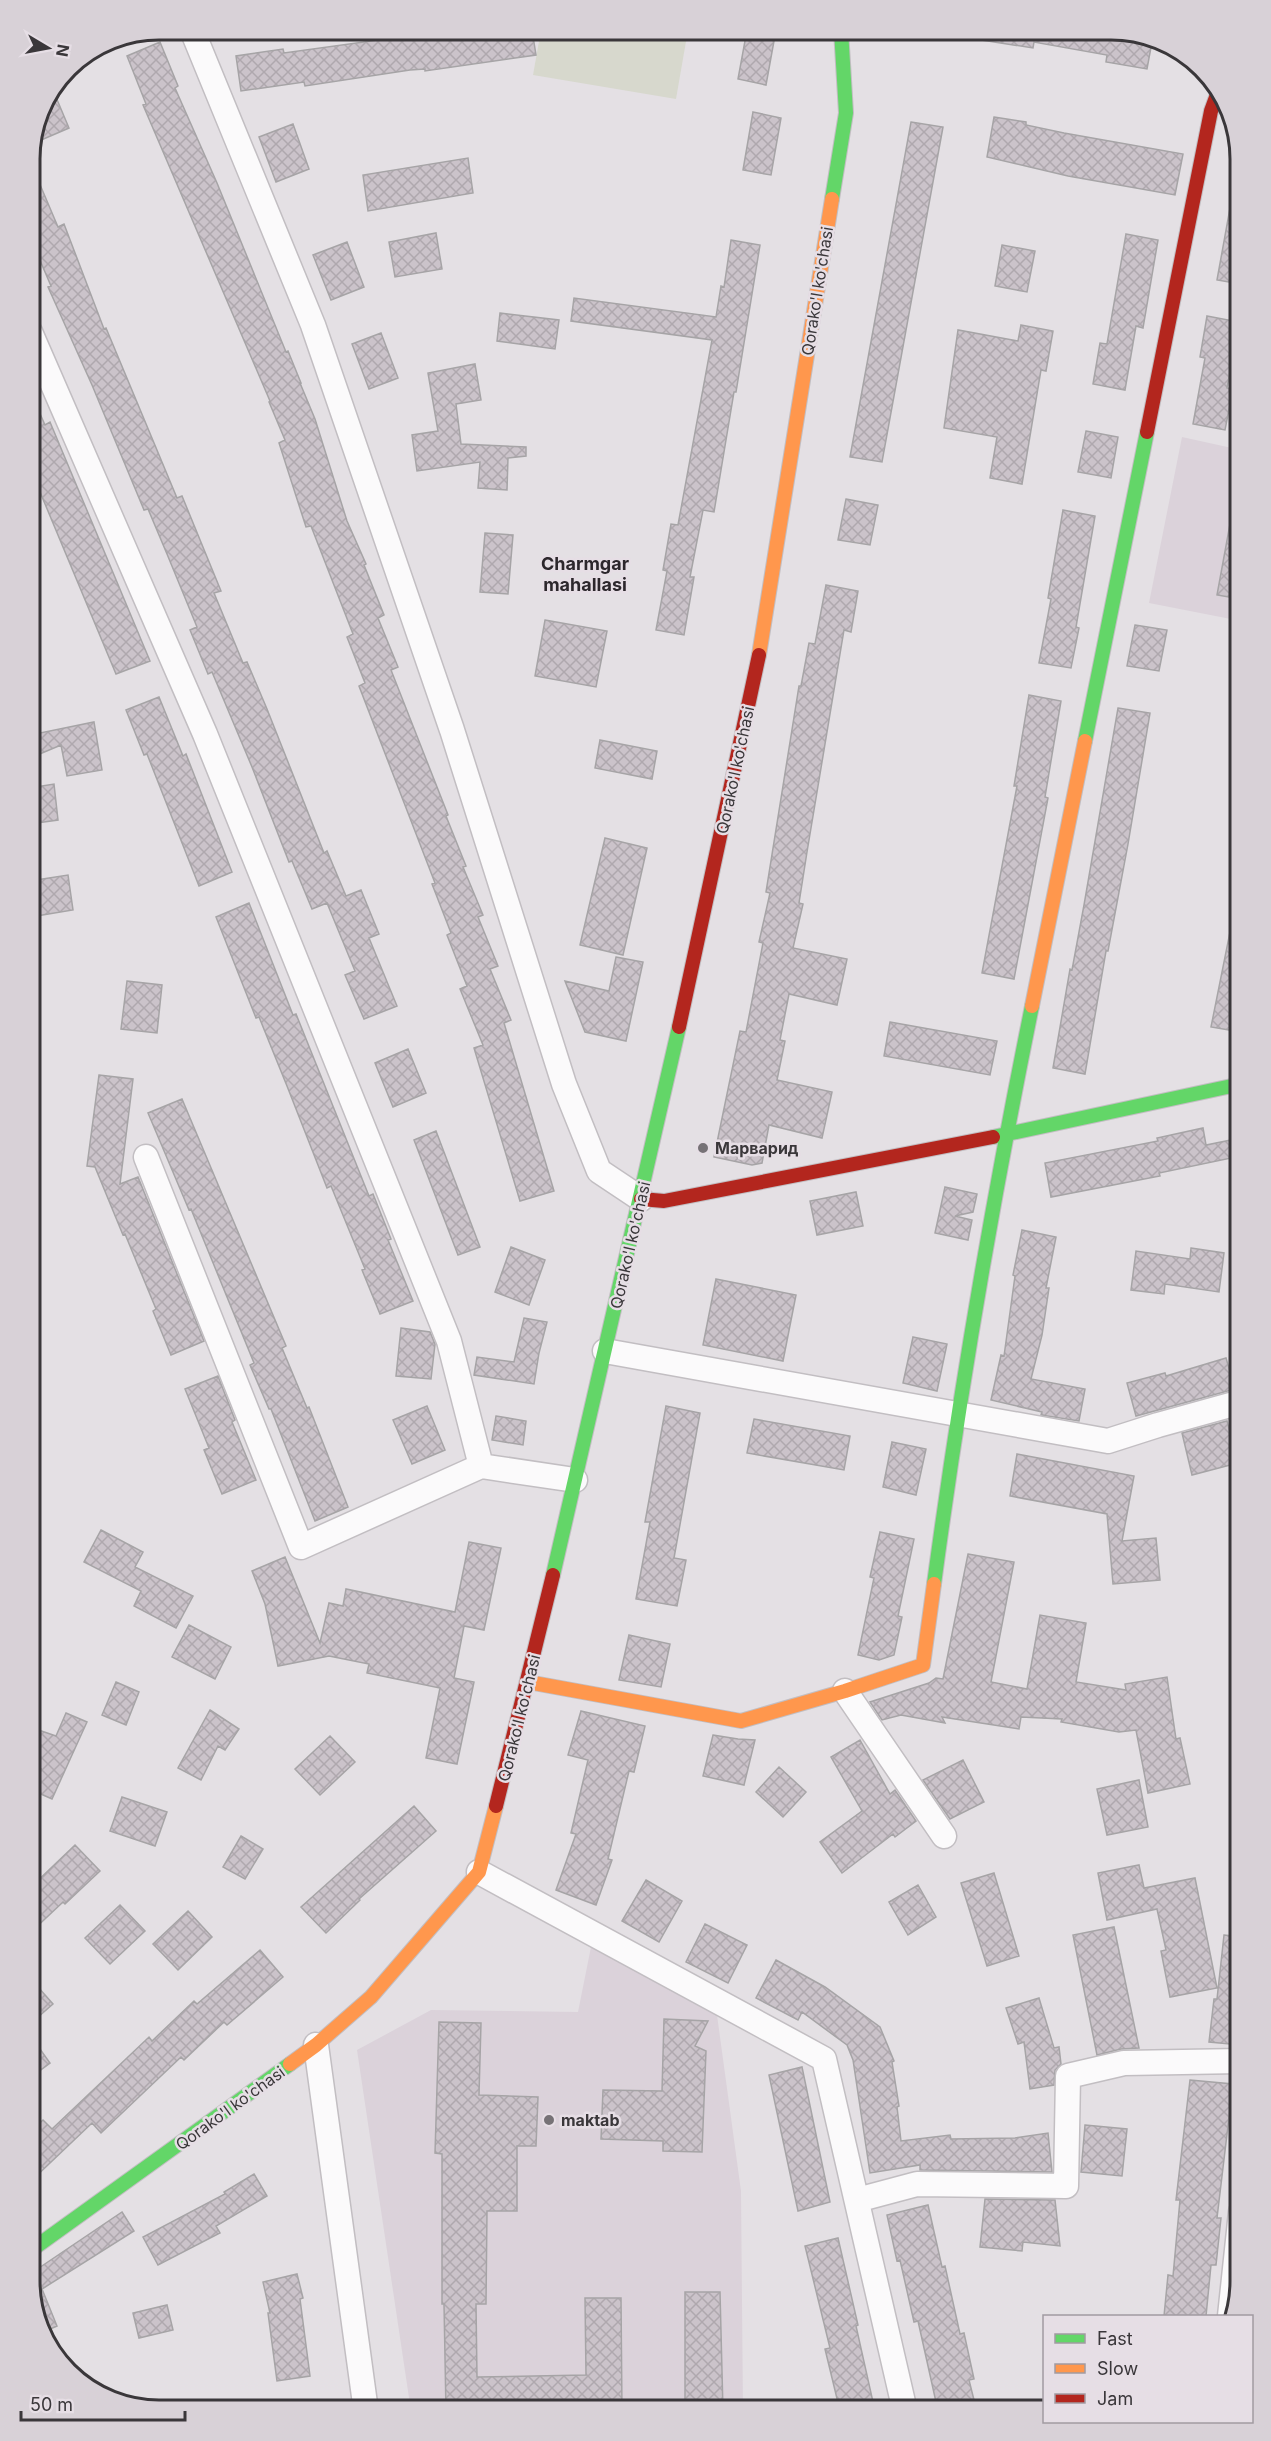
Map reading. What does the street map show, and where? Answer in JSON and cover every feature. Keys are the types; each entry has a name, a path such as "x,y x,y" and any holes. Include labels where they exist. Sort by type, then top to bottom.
{"street":[{"path":"196,40 313,325 452,730 564,1084 599,1171 641,1198 664,1201 1006,1134 1230,1086"},
{"name":"Qorako'l ko'chasi","path":"40,2244 316,2045 371,1997 479,1872 528,1682 641,1198 754,684 846,113 842,41"},
{"path":"528,1682 741,1721 845,1691 923,1665 957,1415 965,1381 1006,1134 1206,133 1215,101"},
{"path":"41,357 205,734 449,1341 481,1466"},
{"path":"146,1157 301,1547 481,1466 575,1480"},
{"path":"605,1351 1108,1441 1230,1405"},
{"path":"845,1691 944,1836"},
{"path":"479,1872 824,2059 902,2400"},
{"path":"316,2045 364,2400"},
{"path":"857,2200 917,2184 1066,2186 1068,2076 1124,2063 1230,2061"}],"shaded area":[{"path":"539,40 686,41 676,99 533,75"},
{"path":"1182,437 1230,448 1230,619 1149,603"},
{"name":"maktab","path":"591,1947 717,2015 741,2191 743,2400 409,2400 357,2050 431,2010 578,2012"}],"building":[{"path":"377,40 534,40 536,55 425,71 425,69 410,70 305,86 304,82 241,91 236,56 283,49 284,53"},
{"path":"745,41 774,41 766,85 738,79"},
{"path":"988,41 1119,41 1151,48 1147,69 1106,62 1107,55 1034,42 1033,48"},
{"path":"160,42 178,86 175,88 301,383 315,419 347,521 366,564 364,565 384,615 378,618 398,667 391,670 448,815 446,816 466,866 463,867 483,915 478,917 498,966 490,969 511,1020 504,1023 554,1191 520,1201 474,1048 483,1045 460,989 467,986 447,935 451,933 432,884 435,883 359,686 365,683 347,637 353,634 311,526 306,527 279,443 285,440 270,401 143,105 146,104 127,56"},
{"path":"57,99 69,128 43,139"},
{"path":"753,112 781,118 771,175 743,170"},
{"path":"994,117 1026,122 1026,125 1064,133 1183,154 1175,195 1068,176 987,157"},
{"path":"911,122 943,127 882,462 850,457"},
{"path":"293,124 309,169 276,182 259,137"},
{"path":"468,158 473,193 368,211 363,175"},
{"path":"41,187 58,227 64,224 104,329 106,328 177,498 182,496 221,591 214,593 243,663 247,662 267,709 324,853 327,851 346,896 361,890 379,934 369,938 397,1006 364,1019 345,975 355,971 327,903 312,909 292,861 289,862 212,672 208,674 190,630 197,627 167,554 148,509 144,510 48,287 51,286 41,263"},
{"path":"1230,208 1230,282 1217,280"},
{"path":"436,233 442,269 395,277 389,242"},
{"path":"1126,234 1158,240 1143,328 1136,326 1125,390 1093,384 1100,343 1107,344"},
{"path":"731,240 760,245 714,512 703,510 690,577 694,577 684,635 656,630 667,571 663,570 671,524 678,525 712,340 571,321 574,298 716,317 721,286 724,287"},
{"path":"347,242 364,287 331,300 313,255"},
{"path":"1002,245 1035,251 1027,292 995,286"},
{"path":"500,313 559,320 555,349 497,341"},
{"path":"1207,316 1230,320 1230,372 1227,388 1230,388 1230,404 1225,430 1193,424 1205,358 1200,357"},
{"path":"1021,325 1053,331 1046,371 1041,370 1022,484 990,478 997,437 944,428 958,330 1018,341"},
{"path":"381,333 398,378 369,389 352,344"},
{"path":"475,364 481,400 456,404 461,444 526,447 526,456 508,458 507,490 478,488 480,462 417,471 412,435 438,431 428,373"},
{"path":"41,416 45,425 50,422 150,661 116,674 41,494"},
{"path":"1086,431 1118,437 1111,478 1078,472"},
{"path":"846,499 878,505 870,545 838,540"},
{"path":"1063,510 1095,516 1071,668 1039,663 1051,599 1048,598"},
{"path":"1230,524 1230,597 1217,595"},
{"path":"485,533 513,535 508,594 480,592"},
{"path":"826,585 858,591 851,632 844,630 799,903 803,904 793,948 847,959 837,1005 789,994 780,1040 785,1041 777,1080 832,1092 822,1138 769,1125 762,1163 752,1165 714,1157 740,1031 746,1032 763,943 759,942 770,893 766,892 799,686 801,686 809,643 815,644"},
{"path":"545,620 607,631 596,687 535,676"},
{"path":"1135,625 1167,630 1159,671 1127,666"},
{"path":"1029,695 1061,701 1045,797 1048,798 1014,979 982,973 1017,786 1014,786"},
{"path":"159,697 183,756 186,754 232,872 199,886 147,754 144,755 126,710"},
{"path":"1118,708 1150,713 1085,1074 1053,1068"},
{"path":"94,722 102,770 67,776 61,745 41,754 41,733"},
{"path":"600,740 657,751 652,779 595,768"},
{"path":"54,784 58,820 41,822 41,786"},
{"path":"605,838 647,848 623,955 580,945"},
{"path":"68,875 73,910 41,915 41,879"},
{"path":"249,903 369,1196 373,1194 391,1239 388,1240 413,1301 380,1314 362,1270 365,1269 331,1186 327,1188 259,1017 256,1018 216,917"},
{"path":"1230,932 1230,1030 1211,1027"},
{"path":"616,957 643,962 626,1041 585,1032 565,981 609,991"},
{"path":"127,981 162,985 157,1033 121,1029"},
{"path":"890,1022 997,1041 990,1075 884,1056"},
{"path":"408,1049 426,1093 393,1107 375,1063"},
{"path":"99,1075 133,1079 120,1184 138,1177 204,1341 171,1355 153,1311 156,1309 125,1234 123,1235 95,1167 87,1166"},
{"path":"182,1099 286,1346 282,1348 307,1408 309,1407 348,1507 315,1521 271,1409 269,1409 250,1365 254,1363 191,1209 189,1210 148,1113"},
{"path":"1203,1128 1206,1145 1230,1140 1230,1158 1159,1173 1160,1176 1051,1197 1045,1163 1158,1141 1157,1138"},
{"path":"436,1131 480,1247 458,1255 414,1140"},
{"path":"945,1187 977,1194 973,1212 955,1216 972,1220 968,1240 935,1233"},
{"path":"856,1192 863,1226 817,1235 810,1201"},
{"path":"1022,1230 1056,1237 1046,1288 1049,1288 1042,1335 1031,1379 1085,1389 1079,1421 1041,1415 1042,1412 991,1400 1001,1355 1004,1356 1015,1276 1013,1275"},
{"path":"511,1247 545,1260 529,1305 495,1292"},
{"path":"1191,1248 1224,1253 1219,1292 1165,1284 1164,1294 1131,1290 1136,1251 1190,1259"},
{"path":"716,1279 796,1295 783,1361 703,1345"},
{"path":"524,1318 547,1322 534,1384 474,1375 477,1357 514,1362"},
{"path":"401,1328 430,1332 435,1344 431,1379 396,1376"},
{"path":"913,1337 947,1344 937,1391 903,1383"},
{"path":"1226,1358 1230,1372 1230,1390 1136,1416 1127,1383 1165,1373 1166,1376"},
{"path":"218,1376 235,1420 232,1422 256,1480 222,1494 204,1450 209,1448 185,1389"},
{"path":"427,1406 445,1450 412,1464 393,1420"},
{"path":"666,1406 700,1413 674,1558 686,1560 677,1606 636,1599 650,1522 645,1522"},
{"path":"496,1416 526,1421 523,1445 492,1440"},
{"path":"754,1419 850,1436 844,1470 747,1453"},
{"path":"1227,1421 1230,1432 1230,1465 1192,1475 1182,1433"},
{"path":"892,1442 926,1449 916,1495 883,1487"},
{"path":"1017,1454 1134,1476 1122,1541 1156,1538 1160,1580 1113,1584 1107,1514 1010,1496"},
{"path":"101,1530 143,1552 135,1567 193,1596 176,1628 134,1606 141,1591 84,1562"},
{"path":"880,1532 914,1539 898,1616 902,1617 894,1655 879,1660 858,1655 874,1578 870,1577"},
{"path":"469,1542 501,1548 484,1630 464,1626 454,1678 474,1682 457,1764 426,1758 440,1688 367,1673 369,1664 329,1656 278,1666 265,1604 252,1571 285,1557 320,1643 329,1603 343,1606 346,1589 455,1612"},
{"path":"968,1554 1014,1562 991,1682 1027,1689 1040,1615 1086,1623 1076,1682 1126,1690 1125,1684 1167,1677 1176,1739 1180,1738 1190,1784 1148,1793 1136,1730 1119,1732 1061,1722 1062,1719 1021,1717 1019,1729 942,1717 945,1723 901,1715 882,1720 870,1702 929,1683 936,1678 943,1679"},
{"path":"189,1625 231,1647 215,1679 172,1657"},
{"path":"629,1635 670,1644 661,1687 619,1680"},
{"path":"116,1682 139,1692 126,1725 102,1715"},
{"path":"210,1710 239,1729 225,1750 218,1746 201,1780 178,1768"},
{"path":"581,1711 645,1726 634,1772 629,1771 608,1859 612,1860 596,1905 556,1890 576,1834 571,1833 588,1760 568,1755"},
{"path":"66,1713 87,1722 52,1799 40,1794 40,1731 56,1736"},
{"path":"713,1735 755,1740 744,1785 703,1776"},
{"path":"330,1736 355,1762 320,1795 295,1769"},
{"path":"860,1740 890,1794 895,1790 916,1821 895,1837 893,1834 842,1873 820,1842 862,1811 831,1757"},
{"path":"963,1760 984,1802 950,1819 923,1780"},
{"path":"779,1767 806,1792 783,1817 756,1792"},
{"path":"1139,1780 1148,1827 1107,1835 1097,1789"},
{"path":"122,1797 167,1812 155,1846 110,1831"},
{"path":"414,1806 436,1831 359,1899 326,1933 301,1907"},
{"path":"241,1836 263,1849 245,1879 223,1867"},
{"path":"75,1845 100,1871 40,1923 40,1878"},
{"path":"1139,1865 1144,1888 1195,1878 1217,1988 1170,1997 1161,1951 1166,1950 1157,1909 1107,1920 1098,1873"},
{"path":"994,1873 1019,1956 987,1966 961,1883"},
{"path":"646,1880 682,1901 659,1942 622,1921"},
{"path":"918,1885 936,1917 908,1935 889,1902"},
{"path":"120,1905 145,1931 110,1964 85,1938"},
{"path":"188,1911 212,1937 178,1970 153,1944"},
{"path":"705,1924 747,1945 728,1983 686,1962"},
{"path":"1114,1927 1139,2048 1121,2049 1097,2055 1073,1935"},
{"path":"1224,1935 1230,1936 1230,2044 1209,2042 1214,1999 1217,1999"},
{"path":"260,1950 283,1977 227,2025 224,2022 184,2060 181,2057 101,2133 92,2123 40,2172 40,2123 43,2120 52,2129 149,2037 152,2041 194,2001 197,2004"},
{"path":"776,1960 825,1987 880,2027 894,2061 892,2062 899,2106 897,2107 901,2141 950,2135 951,2139 1015,2138 1048,2133 1052,2172 920,2170 920,2165 870,2173 853,2060 847,2045 802,2012 798,2020 756,1998"},
{"path":"40,1989 53,2004 40,2015"},
{"path":"1039,1998 1054,2048 1059,2047 1061,2064 1055,2070 1054,2085 1030,2089 1024,2042 1018,2044 1006,2008"},
{"path":"664,2019 708,2021 695,2046 706,2051 702,2152 663,2151 663,2141 601,2139 603,2090 662,2091"},
{"path":"439,2022 481,2023 479,2095 538,2097 536,2146 517,2146 517,2211 487,2211 486,2304 476,2304 477,2377 586,2375 585,2298 621,2298 622,2400 446,2400 444,2304 442,2304 442,2154 435,2153"},
{"path":"40,2049 50,2063 40,2070"},
{"path":"802,2067 830,2202 798,2211 769,2075"},
{"path":"1190,2080 1230,2084 1230,2109 1217,2218 1221,2218 1216,2265 1211,2265 1206,2315 1164,2315 1168,2275 1173,2276 1180,2200 1176,2200"},
{"path":"1085,2125 1127,2129 1122,2176 1081,2172"},
{"path":"254,2174 267,2196 216,2226 220,2233 158,2265 143,2237 225,2194 224,2192"},
{"path":"985,2199 1055,2200 1060,2246 1023,2242 1022,2251 980,2247"},
{"path":"928,2205 942,2267 945,2266 960,2334 964,2333 974,2379 969,2380 974,2400 936,2400 918,2321 914,2322 887,2215"},
{"path":"122,2212 134,2231 42,2289 57,2326 51,2329 43,2305 40,2267"},
{"path":"838,2238 873,2400 837,2400 825,2349 830,2348 805,2246"},
{"path":"297,2274 303,2298 300,2299 310,2376 277,2381 268,2313 270,2313 263,2282"},
{"path":"685,2292 720,2292 723,2400 685,2400"},
{"path":"167,2305 173,2330 139,2338 133,2313"}],"traffic: fast":[{"path":"832,199 846,113 842,41"},
{"path":"1085,741 1147,432"},
{"path":"934,1584 978,1294 1032,1006"},
{"path":"553,1575 679,1027"},
{"path":"993,1137 1230,1086"},
{"path":"40,2244 290,2064"}],"traffic: slow":[{"path":"759,655 832,199"},
{"path":"1032,1006 1085,741"},
{"path":"528,1682 741,1721 845,1691 923,1665 934,1584"},
{"path":"290,2064 316,2045 371,1997 479,1872 496,1806"}],"traffic: jam":[{"path":"1147,432 1215,100"},
{"path":"679,1027 759,655"},
{"path":"641,1199 664,1201 993,1137"},
{"path":"496,1806 553,1575"}],"place":[{"name":"Марварид","path":"703,1148"},
{"name":"maktab","path":"549,2120"}],"district":[{"name":"Charmgar mahallasi","path":"585,573"}]}
